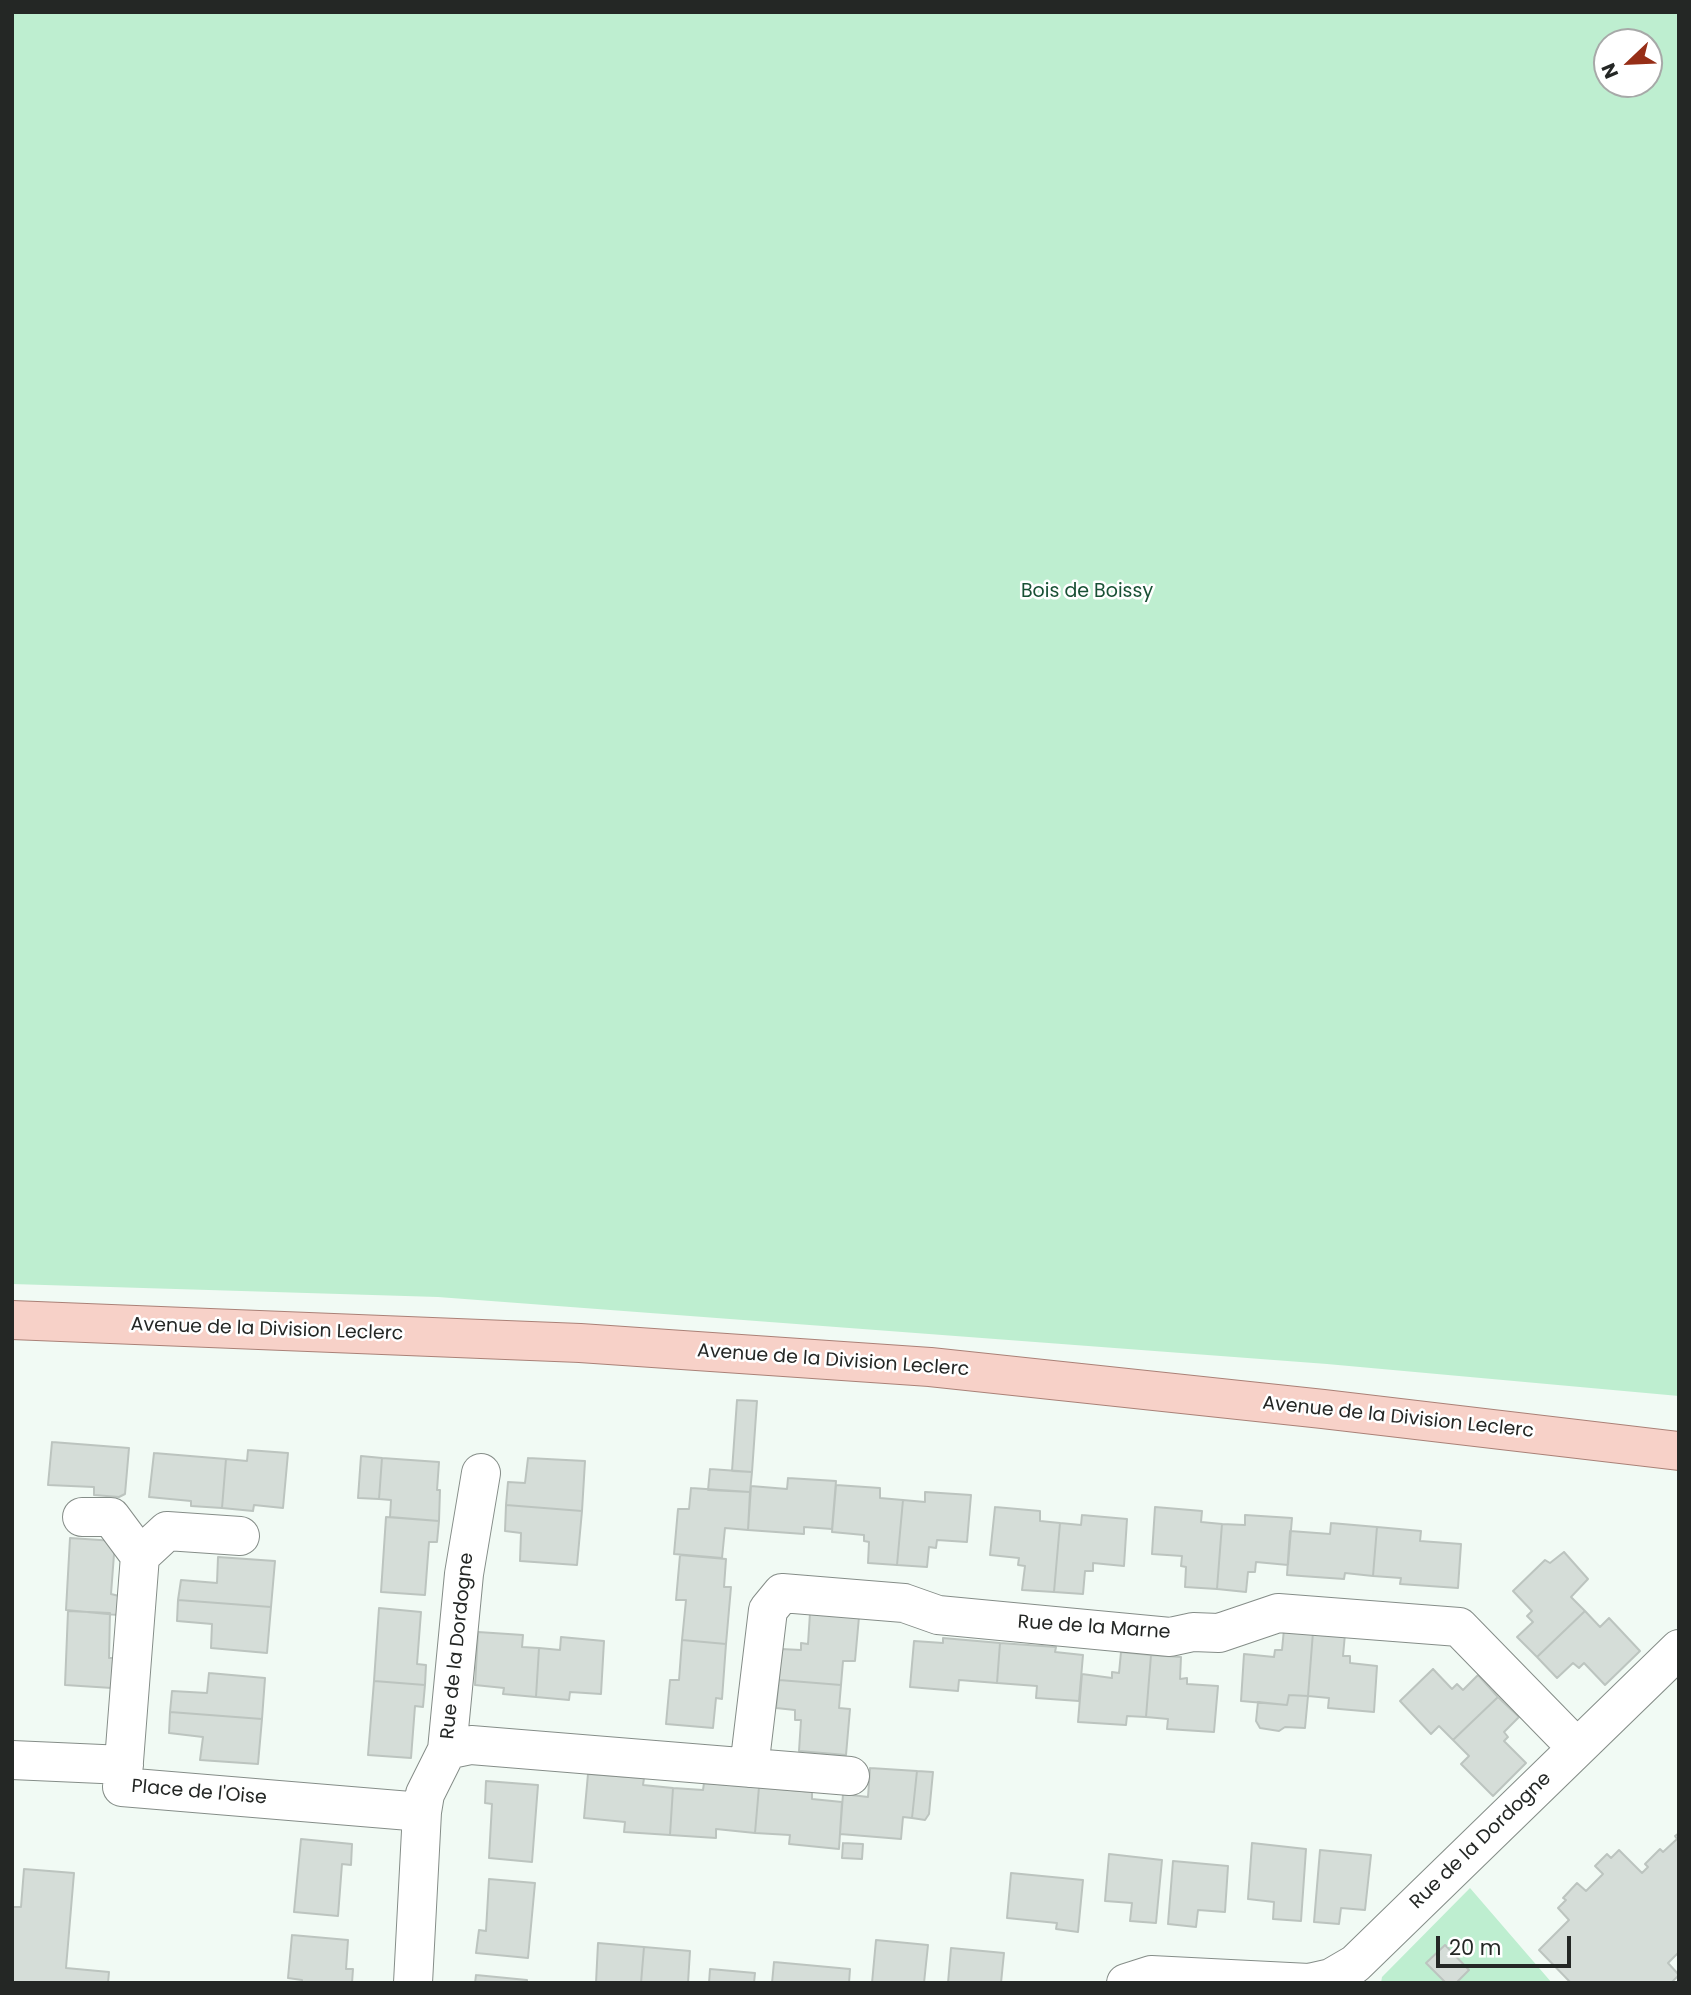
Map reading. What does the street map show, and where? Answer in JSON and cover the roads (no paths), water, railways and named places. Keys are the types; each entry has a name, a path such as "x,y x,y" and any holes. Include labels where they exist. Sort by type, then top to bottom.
{"main road":[{"name":"Avenue de la Division Leclerc","path":"12,1320 580,1343 930,1367 1670,1448"}],"street":[{"name":"Rue de la Dordogne","path":"413,1983 422,1812 425,1794 447,1750 464,1574 481,1473"},
{"path":"82,1517 111,1517 140,1556 167,1531 240,1536"},
{"name":"Place de l'Oise","path":"140,1556 122,1787 422,1812"},
{"name":"Rue de la Marne","path":"749,1768 768,1610 782,1593 904,1603 939,1615 1170,1637 1192,1632 1219,1633 1278,1613 1459,1627 1577,1748"},
{"name":"Rue de la Dordogne","path":"1126,1983 1151,1975 1310,1983 1331,1978 1354,1964 1679,1649"},
{"path":"447,1750 471,1745 850,1776"},
{"path":"12,1760 124,1765"}],"park label":[{"name":"Bois de Boissy","path":"1087,592"}]}
